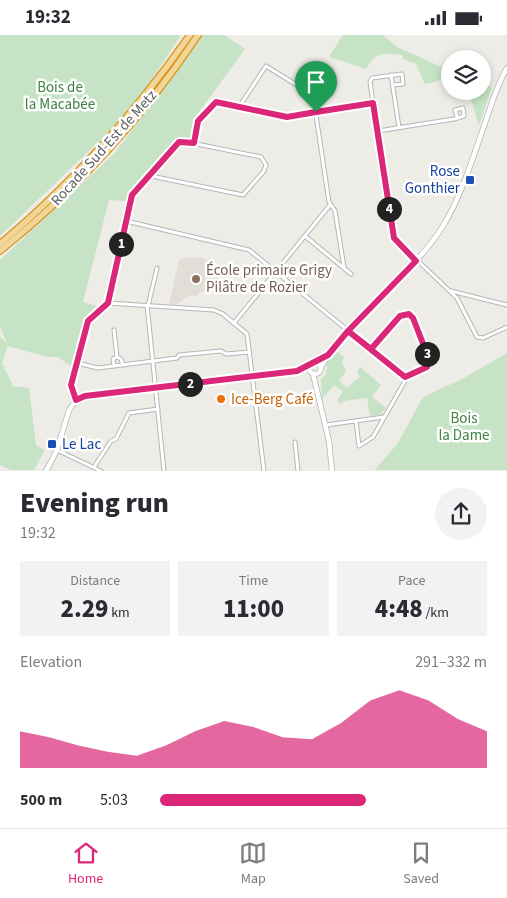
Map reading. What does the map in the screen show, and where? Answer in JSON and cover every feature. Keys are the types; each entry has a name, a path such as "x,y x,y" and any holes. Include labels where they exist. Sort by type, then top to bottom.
{"highway":[{"name":"Rocade Sud-Est de Metz","path":"0,244 86,164 146,96 190,35"},
{"name":"Rocade Sud-Est de Metz","path":"0,251 34,224 90,168 151,100 198,36"}],"street":[{"path":"239,107 266,66 312,95 330,205 335,211 344,267"},
{"path":"46,471 57,450 69,410 76,400 85,396 291,372 312,372 321,367 328,355 348,331 417,261 443,227 454,205 498,85 507,68"},
{"path":"393,85 403,83 402,74 370,79 394,238 460,301 474,334 483,338 507,327"},
{"path":"391,75 399,127"},
{"path":"194,143 198,121 216,102 287,117 373,103"},
{"path":"378,131 457,117"},
{"path":"76,400 71,388 88,321 108,303 132,195 179,142 194,143 261,157 266,162 266,167 242,195 156,177 151,174"},
{"path":"234,323 330,205"},
{"path":"126,221 246,249 276,271 405,377"},
{"path":"305,236 351,274"},
{"path":"157,267 148,305 164,471"},
{"path":"448,289 507,305"},
{"path":"108,303 214,310 248,335 264,471"},
{"path":"371,349 400,316 405,314 412,316 429,360 425,369 405,377"},
{"path":"114,331 117,357 114,359 114,366"},
{"path":"77,363 98,368 202,353 251,352"},
{"path":"328,355 317,362 312,372 332,454 332,471"},
{"path":"117,357 121,359 123,365"},
{"path":"317,362 321,367"},
{"path":"356,421 359,446 371,439 405,381 405,377"},
{"path":"94,467 110,441 116,439 129,413 158,409"},
{"path":"326,425 384,417"},
{"path":"295,442 298,471"},
{"path":"57,450 101,471"}],"shaded area":[{"name":"École primaire Grigy Pilâtre de Rozier","path":"188,257 202,258 217,266 220,269 217,274 218,281 196,296 191,295 175,305 169,304 179,260"}],"green space":[{"name":"Bois de la Macabée","path":"0,35 181,35 146,88 113,128 0,236"},
{"path":"203,35 224,35 245,49 194,119 190,140 180,137 136,185 127,201 109,200 83,302 97,306 85,317 71,366 58,357 48,357 8,346 2,363 13,386 29,388 36,445 45,450 34,470 11,470 0,465 0,336 7,344 0,326 0,260 114,154"},
{"path":"343,35 383,35 397,47 441,67 441,80 425,84 416,64 403,59 402,55 377,56 366,69 329,57"},
{"path":"471,100 488,100 479,125"},
{"path":"337,351 344,357 342,363 346,371 339,381 347,388 360,377 357,373 360,367 381,385 372,397 386,408 380,415 370,416 367,398 344,401 341,404 337,400 343,391 334,385 322,399 321,379 326,375 327,363"},
{"name":"Bois la Dame","path":"507,353 507,470 375,470 398,443 423,397 462,379"}],"place":[{"name":"Rose Gonthier","path":"470,180"},
{"name":"École primaire Grigy Pilâtre de Rozier","path":"196,279"},
{"name":"Ice-Berg Café","path":"221,399"},
{"name":"Le Lac","path":"52,444"}],"route":[{"path":"316,112 287,117 216,102 198,121 194,143 179,142 133,193 108,303 88,321 71,385 71,391 76,400 85,396 297,371 328,355 348,331 405,377 427,367 429,362 428,356 413,318 409,314 400,316 371,349 348,331 364,312 416,261 394,238 373,103 316,112"}]}
